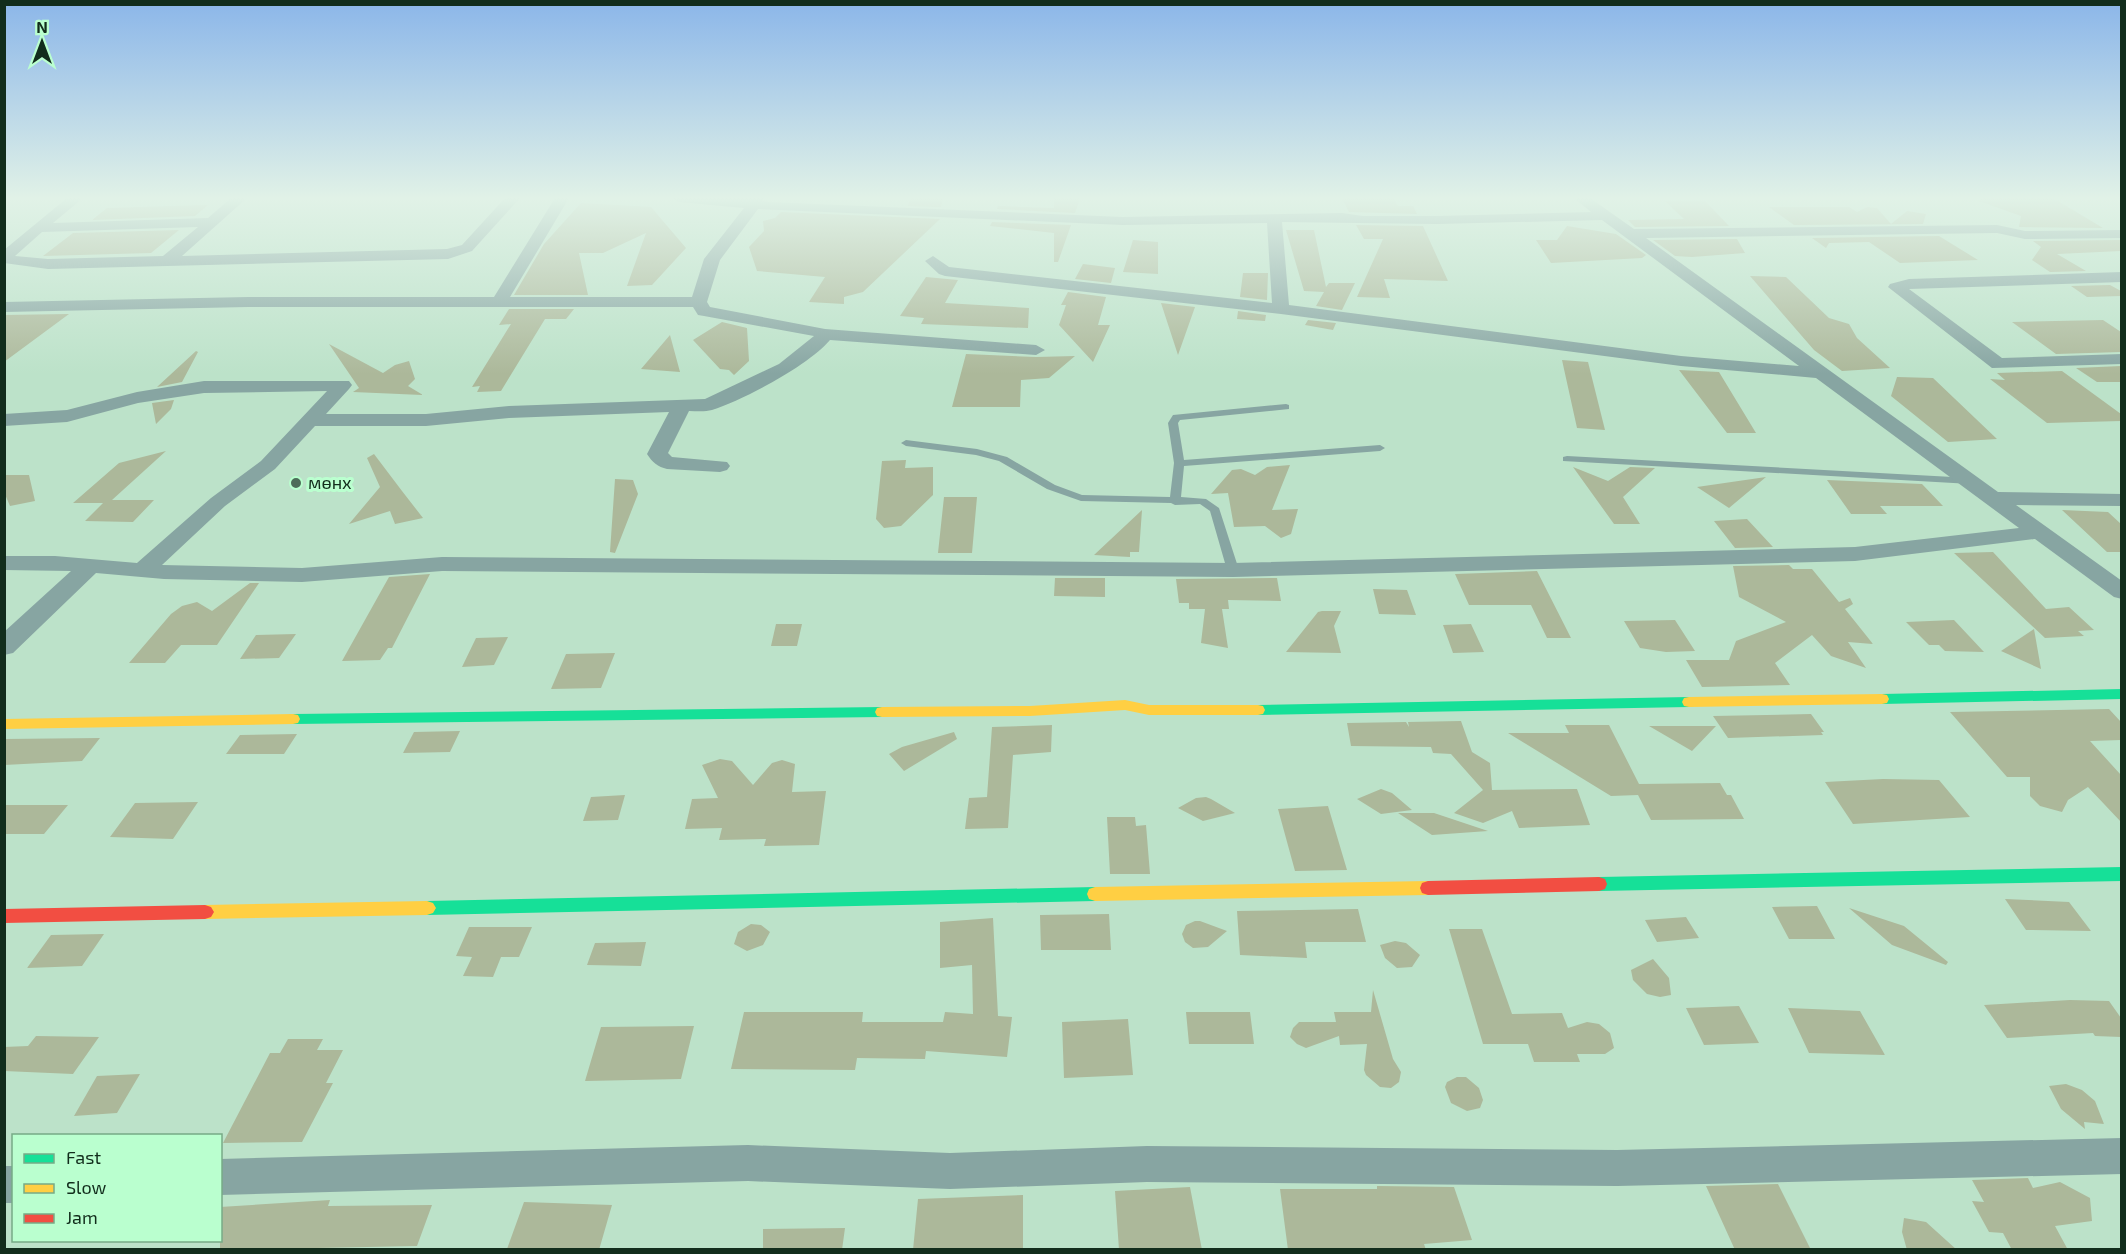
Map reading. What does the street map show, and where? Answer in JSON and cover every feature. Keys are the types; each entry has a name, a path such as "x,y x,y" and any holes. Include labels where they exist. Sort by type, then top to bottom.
{"street":[{"path":"7,257 12,261 48,264 330,257"},
{"path":"168,260 172,257"},
{"path":"500,300 526,257"},
{"path":"714,257 699,302 704,311 794,326 825,334 1036,350"},
{"path":"1277,257 1281,309"},
{"path":"1661,257 2121,592"},
{"path":"933,261 945,270 1281,309 1681,361 1823,373"},
{"path":"2121,277 1909,284 1896,287 1980,349 1993,362 2121,359"},
{"path":"4,307 500,300 699,302"},
{"path":"312,420 426,420 509,412 708,405 785,368 816,345 825,334"},
{"path":"4,420 67,416 137,398 204,387 343,385 268,465 218,502 144,569"},
{"path":"682,406 657,454 667,463 720,466"},
{"path":"1995,498 2121,500"},
{"path":"4,563 302,575 442,564 1233,570 1855,554 2038,532"},
{"path":"4,647 57,595 91,566"},
{"path":"2091,569 2121,576"},
{"path":"4,724 533,715 1030,711 1125,705 1149,710 1187,711 2121,694"},
{"path":"4,916 2121,874"},
{"path":"222,1177 748,1163 950,1171 1147,1164 1617,1168 2121,1156"}],"lane":[{"path":"1175,502 1179,463 1173,423 1176,417 1286,407"},
{"path":"906,443 977,452 1003,459 1052,487 1081,498 1202,501 1215,510 1233,570"},
{"path":"1179,463 1380,448"},
{"path":"1567,459 1971,481"}],"building":[{"path":"537,257 580,257 588,295 514,295"},
{"path":"638,257 678,257 652,285 627,286"},
{"path":"752,257 900,257 863,292 844,297 844,304 809,302 825,277 757,271"},
{"path":"1054,257 1060,257 1058,262 1054,262"},
{"path":"1128,257 1158,257 1158,274 1123,272"},
{"path":"1294,257 1320,257 1326,287 1329,283 1355,283 1342,310 1316,306 1324,292 1304,291"},
{"path":"1375,257 1437,257 1448,281 1384,279 1390,298 1357,297"},
{"path":"1547,257 1644,257 1642,258 1551,263"},
{"path":"1890,257 1972,257 1978,260 1900,263"},
{"path":"2034,257 2061,257 2086,271 2050,272 2032,260"},
{"path":"1083,264 1115,268 1111,283 1075,279"},
{"path":"1243,273 1268,273 1267,300 1240,297"},
{"path":"1750,276 1786,277 1829,318 1849,324 1857,338 1890,368 1842,371 1814,350"},
{"path":"926,277 958,280 945,303 1029,308 1028,328 921,324 924,318 900,316"},
{"path":"2110,285 2121,291 2121,296 2087,297 2071,286"},
{"path":"1068,292 1106,297 1098,325 1110,325 1093,362 1059,325 1066,305 1061,305"},
{"path":"1161,303 1195,307 1178,355"},
{"path":"509,309 574,309 566,319 545,319 501,391 477,392 480,386 472,387 511,324 499,325"},
{"path":"1238,311 1266,315 1265,321 1237,319"},
{"path":"69,314 4,362 4,315"},
{"path":"1308,320 1336,323 1333,330 1305,325"},
{"path":"2103,320 2121,332 2121,352 2056,354 2012,322"},
{"path":"722,322 747,328 749,361 734,375 729,370 720,369 693,340"},
{"path":"670,335 680,372 641,369"},
{"path":"329,344 383,373 395,365 409,361 415,379 408,386 423,395 353,392 359,388"},
{"path":"196,351 198,352 182,382 157,387"},
{"path":"966,354 1075,356 1049,378 1021,380 1020,407 952,407"},
{"path":"1562,360 1588,362 1605,430 1577,428"},
{"path":"2121,366 2121,382 2097,382 2076,368"},
{"path":"1679,370 1719,372 1756,433 1727,433"},
{"path":"2062,371 2121,414 2121,421 2047,423 1990,379 2005,380 1997,373"},
{"path":"1897,377 1933,378 1997,439 1948,442 1891,396"},
{"path":"174,400 171,409 156,424 152,403"},
{"path":"166,451 112,500 154,500 133,522 85,521 103,503 73,503 119,463"},
{"path":"374,454 423,518 395,524 390,511 349,524 380,487 367,458"},
{"path":"906,460 905,468 933,467 933,495 901,526 884,528 876,519 882,461"},
{"path":"1290,465 1272,510 1298,509 1291,534 1281,538 1265,526 1234,527 1228,493 1211,494 1232,470 1241,469 1255,475 1267,467"},
{"path":"1573,467 1608,481 1630,467 1655,468 1623,497 1640,524 1614,524"},
{"path":"4,475 29,475 35,501 10,506 4,492"},
{"path":"1766,477 1729,508 1697,487"},
{"path":"615,479 633,480 638,494 615,553 610,552"},
{"path":"1827,480 1922,484 1943,506 1880,506 1887,514 1851,514"},
{"path":"944,497 977,497 972,553 938,553"},
{"path":"1142,510 1139,552 1130,552 1130,557 1094,555"},
{"path":"2062,510 2108,512 2121,524 2121,552 2107,552"},
{"path":"1747,519 1773,547 1735,548 1714,521"},
{"path":"1993,552 2046,609 2069,607 2094,630 2078,631 2084,636 2045,638 1954,553"},
{"path":"1789,565 1793,569 1812,569 1839,602 1850,598 1853,604 1845,609 1873,644 1848,642 1866,668 1831,656 1812,635 1775,663 1790,685 1702,687 1686,660 1729,660 1736,641 1786,622 1739,597 1733,566"},
{"path":"1537,571 1571,638 1547,638 1531,605 1469,605 1455,574"},
{"path":"430,574 392,648 388,648 380,660 342,661 389,577"},
{"path":"1055,578 1105,578 1105,597 1054,596"},
{"path":"1277,578 1281,601 1228,600 1229,609 1222,609 1228,648 1201,643 1205,609 1189,609 1189,603 1179,603 1176,579"},
{"path":"250,583 259,583 217,645 181,645 165,663 129,663 171,614 182,606 197,602 212,611"},
{"path":"1373,589 1407,590 1416,615 1379,614"},
{"path":"1341,611 1334,626 1341,653 1286,652 1318,612"},
{"path":"1675,620 1695,651 1666,652 1640,648 1624,621"},
{"path":"1954,620 1984,652 1945,651 1939,645 1929,645 1906,622"},
{"path":"776,624 802,624 797,646 771,646"},
{"path":"1471,624 1484,652 1453,653 1443,625"},
{"path":"2034,629 2041,669 2001,651"},
{"path":"296,634 279,658 240,659 256,635"},
{"path":"508,637 494,665 462,667 476,638"},
{"path":"615,653 601,688 551,689 566,654"},
{"path":"2109,709 2121,722 2121,740 2090,741 2121,775 2121,822 2088,787 2068,800 2062,812 2040,806 2030,796 2030,777 2007,777 1950,712"},
{"path":"1811,714 1824,732 1821,732 1823,735 1728,738 1713,716"},
{"path":"1461,721 1472,752 1490,763 1492,790 1577,789 1590,825 1519,828 1512,811 1483,823 1454,813 1483,790 1451,754 1433,753 1431,747 1351,746 1347,723 1406,722 1409,727 1408,722"},
{"path":"1052,725 1051,752 1013,755 1008,828 965,829 969,798 987,797 992,727"},
{"path":"1565,725 1609,725 1639,784 1720,783 1727,795 1731,795 1744,819 1651,820 1638,795 1611,796 1508,733 1569,733"},
{"path":"1649,726 1716,726 1692,751"},
{"path":"460,731 450,752 403,753 414,732"},
{"path":"954,732 957,739 904,771 889,754 902,747"},
{"path":"297,734 284,754 226,754 240,735"},
{"path":"100,738 82,761 4,765 4,739"},
{"path":"720,759 732,761 753,785 772,763 782,760 795,764 792,792 826,791 819,845 764,846 766,839 719,840 722,828 685,829 692,799 718,798 702,765"},
{"path":"1883,779 1939,780 1970,817 1853,824 1825,782"},
{"path":"1381,789 1392,793 1412,810 1381,814 1357,799"},
{"path":"625,795 618,820 583,821 591,797"},
{"path":"1206,797 1235,813 1203,821 1178,808 1196,798"},
{"path":"198,802 173,839 110,837 135,803"},
{"path":"4,805 68,805 44,834 4,834"},
{"path":"1328,806 1347,870 1295,871 1278,809"},
{"path":"1398,813 1434,813 1488,831 1432,835"},
{"path":"1107,817 1135,817 1136,826 1146,825 1150,874 1110,874"},
{"path":"2005,899 2069,902 2091,931 2026,930"},
{"path":"1817,906 1835,939 1789,939 1772,907"},
{"path":"1849,908 1904,926 1948,962 1946,965 1892,945"},
{"path":"1358,909 1366,942 1305,942 1307,958 1240,955 1237,911"},
{"path":"1109,914 1111,950 1041,950 1040,915"},
{"path":"1686,917 1699,938 1657,942 1645,920"},
{"path":"993,918 998,1016 1012,1017 1007,1057 926,1051 925,1059 857,1058 855,1070 731,1069 744,1012 863,1012 862,1022 943,1022 945,1012 973,1014 972,965 940,968 940,922"},
{"path":"1195,921 1227,931 1208,947 1193,948 1185,942 1182,934 1186,925"},
{"path":"751,924 761,925 770,932 763,945 747,951 734,944 738,932"},
{"path":"469,927 532,927 519,957 501,957 493,977 463,976 472,957 456,956"},
{"path":"1449,929 1482,929 1512,1014 1562,1013 1568,1028 1587,1022 1599,1024 1610,1033 1614,1048 1605,1054 1577,1054 1580,1062 1534,1062 1528,1044 1483,1044"},
{"path":"104,934 82,966 27,968 51,935"},
{"path":"1395,941 1406,943 1420,955 1412,967 1397,968 1385,958 1380,945"},
{"path":"646,942 641,966 587,965 595,943"},
{"path":"1653,959 1669,978 1671,995 1660,997 1647,994 1633,980 1631,970"},
{"path":"1373,990 1393,1059 1401,1072 1399,1082 1391,1088 1380,1087 1366,1075 1364,1070 1367,1044 1340,1045 1339,1036 1306,1048 1297,1044 1290,1037 1293,1028 1299,1022 1336,1022 1334,1012 1371,1012"},
{"path":"2070,1000 2109,1001 2121,1018 2121,1037 2095,1036 2093,1033 2007,1038 1984,1005"},
{"path":"1739,1006 1759,1043 1704,1045 1686,1008"},
{"path":"1788,1008 1860,1011 1885,1055 1809,1053"},
{"path":"1186,1012 1250,1012 1254,1044 1189,1044"},
{"path":"1128,1019 1133,1075 1064,1078 1062,1022"},
{"path":"694,1026 681,1079 585,1081 601,1027"},
{"path":"36,1036 99,1037 73,1074 4,1071 4,1047 28,1046"},
{"path":"288,1039 323,1039 317,1050 343,1050 326,1083 333,1083 302,1142 223,1143 270,1053 280,1053"},
{"path":"140,1074 117,1113 74,1116 97,1076"},
{"path":"1457,1077 1466,1077 1479,1088 1483,1100 1480,1108 1467,1111 1451,1103 1445,1087 1447,1082"},
{"path":"2066,1084 2082,1090 2095,1101 2104,1124 2084,1122 2085,1129 2061,1109 2049,1086"},
{"path":"2028,1178 2033,1188 2060,1182 2090,1198 2092,1221 2055,1226 2068,1250 2012,1250 2003,1233 1989,1232 1972,1201 1984,1202 1972,1180"},
{"path":"1778,1184 1811,1250 1735,1250 1706,1186"},
{"path":"1377,1186 1454,1187 1472,1240 1424,1244 1426,1250 1288,1250 1280,1189 1377,1189"},
{"path":"1190,1187 1202,1250 1119,1250 1115,1191"},
{"path":"1023,1195 1023,1250 913,1250 918,1199"},
{"path":"330,1200 328,1206 432,1205 417,1246 220,1250 222,1207"},
{"path":"524,1202 612,1205 599,1250 507,1249"},
{"path":"1904,1218 1926,1222 1957,1250 1907,1250 1902,1232"},
{"path":"845,1228 842,1250 763,1250 763,1229"}],"traffic: fast":[{"path":"1882,699 2122,694"},
{"path":"1258,710 1689,702"},
{"path":"293,719 882,712"},
{"path":"1599,884 2122,874"},
{"path":"427,908 1095,894"}],"traffic: slow":[{"path":"1689,702 1882,699"},
{"path":"882,712 1030,711 1125,705 1149,710 1258,710"},
{"path":"4,724 293,719"},
{"path":"1095,894 1428,888"},
{"path":"205,912 427,908"}],"traffic: jam":[{"path":"1428,888 1599,884"},
{"path":"4,916 205,912"}],"place":[{"name":"мөнх","path":"296,483"}]}
